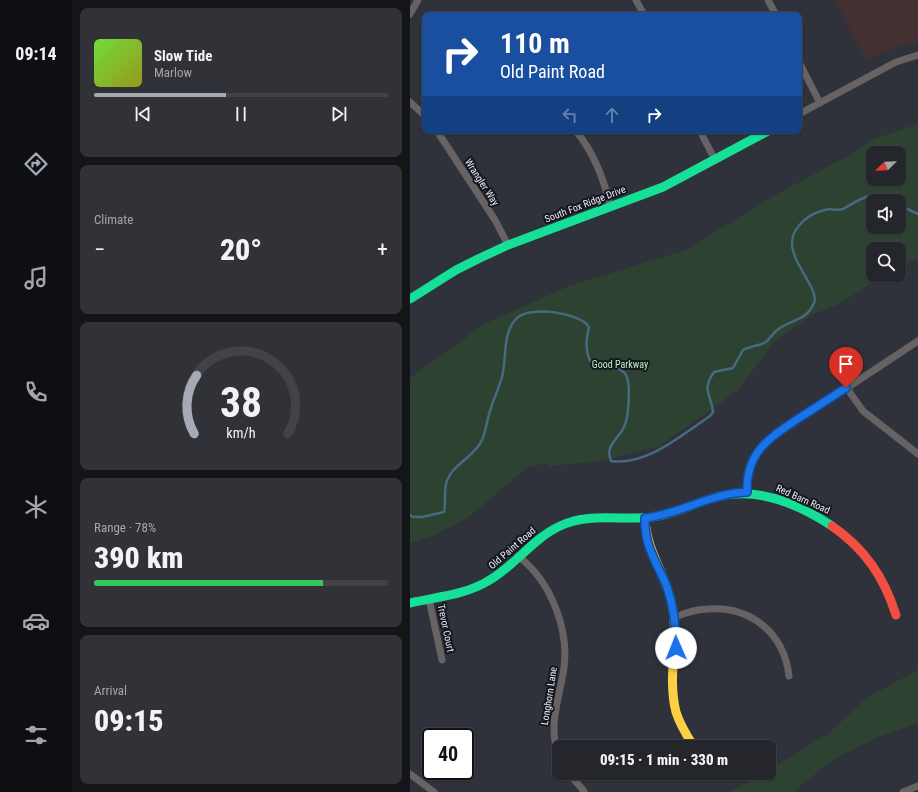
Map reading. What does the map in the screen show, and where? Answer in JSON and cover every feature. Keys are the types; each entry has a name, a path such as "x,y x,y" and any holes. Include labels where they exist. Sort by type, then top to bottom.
{"street":[{"path":"410,14 418,0"},
{"path":"636,0 642,12"},
{"path":"768,0 774,12"},
{"path":"802,112 896,62 918,55"},
{"path":"802,68 820,103"},
{"path":"410,102 422,113"},
{"name":"Wrangler Way","path":"439,134 495,220 508,245"},
{"path":"578,134 596,162 603,178 610,206"},
{"path":"702,134 715,160"},
{"name":"South Fox Ridge Drive","path":"410,299 456,270 508,245 663,187 763,134"},
{"path":"747,492 749,472 753,461 766,442 918,341"},
{"path":"846,388 863,411 918,454"},
{"name":"Old Paint Road","path":"410,603 459,594 487,583 499,575 518,556 547,532 573,521 603,517 645,518 669,514 721,495 747,492"},
{"name":"Red Barn Road","path":"747,492 768,495 782,500 816,515 841,531 867,556 881,575 888,590 896,615"},
{"path":"645,518 645,537 648,549 666,586 675,617 676,633 672,688 673,702 682,730 689,740"},
{"name":"Longhorn Lane","path":"518,556 537,575 551,600 562,627 565,659 554,726 554,740"},
{"name":"Trevor Court","path":"430,600 442,660"},
{"path":"675,617 694,610 720,609 746,615 760,623 779,642 788,664 790,676"},
{"path":"410,774 434,792"},
{"path":"574,780 584,791"},
{"path":"903,792 918,786"}],"shaded area":[{"path":"835,0 918,0 918,42 897,47 866,60"}],"green space":[{"name":"Good Parkway","path":"918,124 918,259 906,262 906,242 866,242 866,282 874,282 839,304 812,315 775,341 738,390 660,446 601,461 549,466 548,463 528,467 466,519 434,535 410,543 410,378 484,324 569,286 686,250 777,194 848,156 874,139"},
{"path":"918,670 918,723 876,738 833,760 793,792 730,792 752,780 776,780 776,766 829,733 868,697"}],"waterway":[{"path":"604,367 616,368 624,372 628,380 629,402 627,418 623,429 610,447 609,451 611,461 637,459 663,448 676,440 710,416 713,412 707,388 710,378 714,372 733,368 743,350 766,342 781,327 802,317 811,309 815,298 793,250 792,242 795,231 803,221 814,214 827,209 843,209 866,197"},
{"path":"906,208 918,214"},
{"path":"410,515 413,517 422,517 444,512 445,487 449,477 457,466 474,452 482,440 502,377 507,339 516,319 531,312 542,311 575,317 589,327 586,344 590,361"}],"traffic: fast":[{"path":"410,299 456,270 480,258 508,245 663,187 762,134"},
{"path":"410,603 460,593 479,586 498,575 550,531 582,519 641,518 661,516 713,498 744,494 775,498 805,510 832,526"}],"traffic: slow":[{"path":"645,518 646,530 652,552 669,593 672,605 674,618 674,699 676,712 689,740"}],"traffic: jam":[{"path":"832,526 854,544 872,565 886,588 896,615"}],"route":[{"path":"676,648 675,617 672,602 660,571 648,549 645,537 645,518 687,509 708,499 721,495 747,492 749,472 753,461 759,450 766,442 773,435 846,388"}]}
